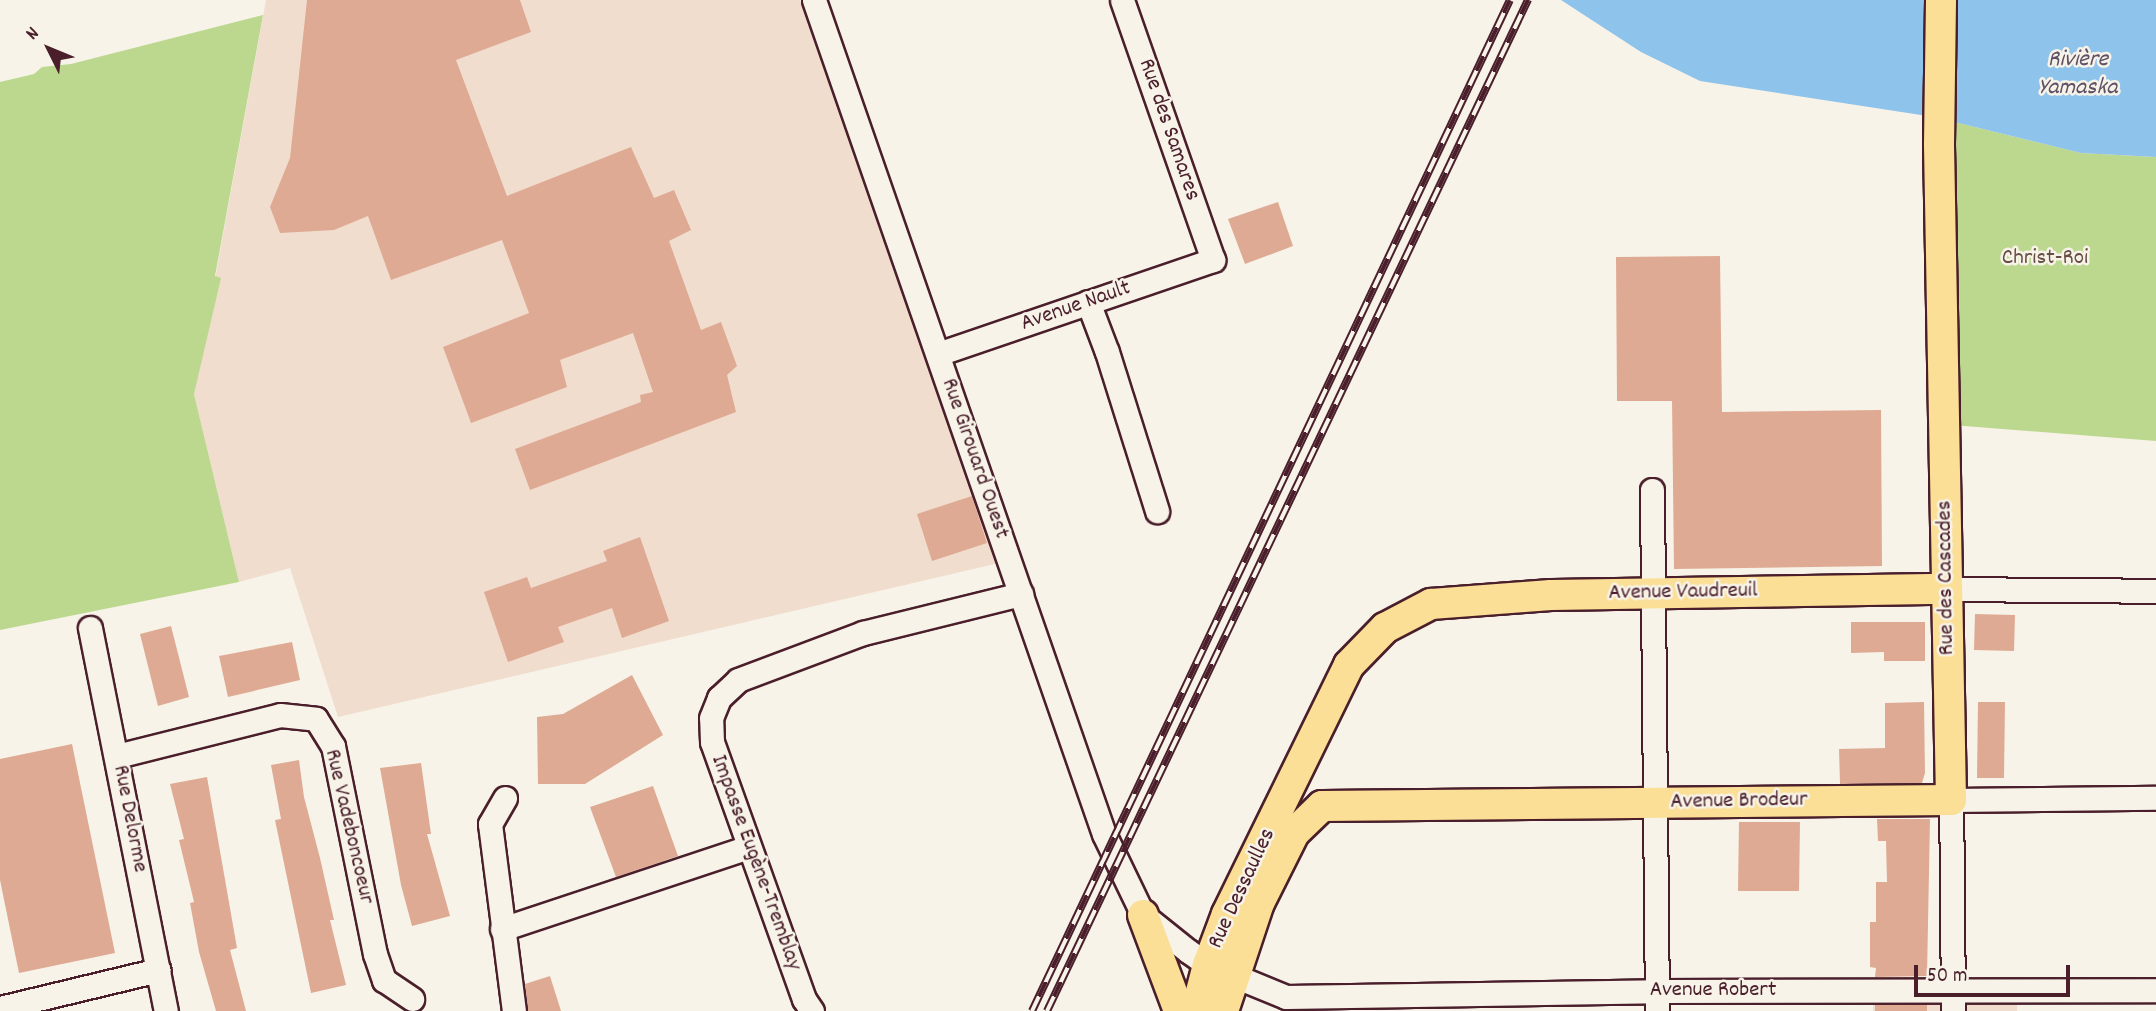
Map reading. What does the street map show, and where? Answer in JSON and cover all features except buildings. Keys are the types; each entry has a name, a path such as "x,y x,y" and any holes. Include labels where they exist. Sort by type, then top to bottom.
{"main road":[{"name":"Rue des Cascades","path":"1941,0 1939,144 1951,800"},
{"name":"Avenue Vaudreuil","path":"1298,770 1349,665 1385,628 1431,604 1551,595 1947,589"},
{"path":"1298,770 1306,792 1322,806"},
{"name":"Rue Dessaulles","path":"1223,1011 1220,970 1227,914 1298,770"},
{"name":"Avenue Brodeur","path":"1322,806 1951,800"},
{"name":"Rue Dessaulles","path":"1196,1011 1259,903 1294,833 1322,806"},
{"path":"1143,915 1179,1011"}],"street":[{"name":"Rue Girouard Ouest","path":"814,0 1104,834 1143,915"},
{"name":"Rue des Samares","path":"1122,0 1213,260"},
{"name":"Avenue Nault","path":"938,355 1213,260"},
{"path":"1088,302 1108,352 1157,510"},
{"path":"1652,490 1657,1001"},
{"name":"Avenue Vaudreuil","path":"1947,589 2156,591"},
{"name":"Impasse Eugène-Tremblay","path":"806,1010 712,743 711,718 719,698 738,680 863,633 1021,594"},
{"name":"Rue Delorme","path":"90,628 166,1011"},
{"name":"Rue Vadeboncoeur","path":"117,756 281,715 316,719 333,746 375,954 384,979 412,999"},
{"path":"505,798 490,824 514,1011"},
{"name":"Avenue Brodeur","path":"1951,800 2156,798"},
{"name":"Rue des Cascades","path":"1951,800 1953,1001"},
{"path":"502,929 749,847"},
{"name":"Avenue Robert","path":"1143,915 1220,970 1286,998 1953,1001 2156,990"},
{"path":"0,1008 158,970"}],"shaded area":[{"path":"266,0 800,0 999,563 338,717 290,568 239,582 194,394"},
{"path":"1873,990 2018,996 2017,1011 1873,1011"}],"green space":[{"path":"263,15 215,276 221,278 194,394 239,582 0,630 0,82 34,74 42,67 71,64"},
{"name":"Christ-Roi","path":"1934,117 2081,153 2156,157 2156,441 1939,424"}],"water":[{"name":"Rivière Yamaska","path":"1561,0 2156,0 2156,157 2081,153 1934,117 1700,81 1641,52"}],"railway":[{"path":"1032,1011 1510,0"},
{"path":"1047,1011 1528,0"}]}
